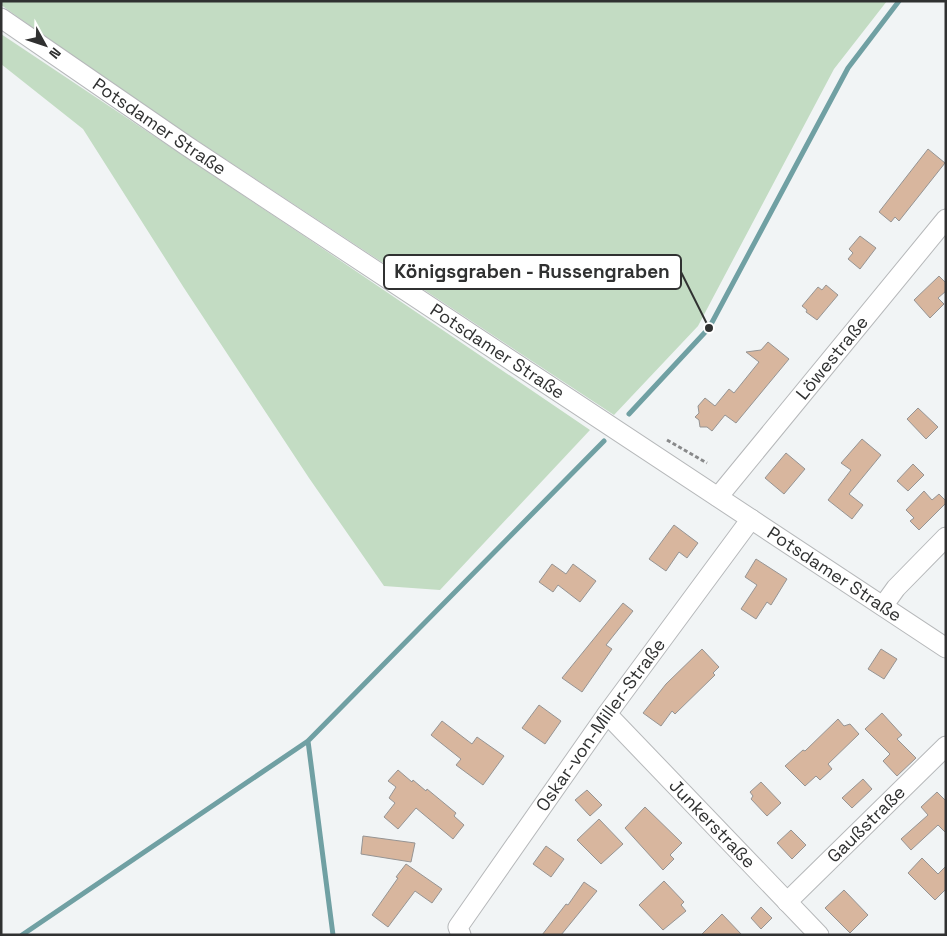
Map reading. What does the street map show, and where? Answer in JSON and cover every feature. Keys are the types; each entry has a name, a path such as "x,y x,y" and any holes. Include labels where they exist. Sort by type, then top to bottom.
{"street":[{"name":"Potsdamer Straße","path":"1,18 196,152 946,648"},
{"name":"Löwestraße","path":"718,497 946,219"},
{"name":"Oskar-von-Miller-Straße","path":"461,935 458,927 607,714 751,519"},
{"path":"883,606 896,588 946,537"},
{"name":"Junkerstraße","path":"607,714 819,935"},
{"name":"Gaußstraße","path":"787,902 946,746"}],"path":[{"path":"658,436 676,444 707,463"}],"green space":[{"path":"1,1 887,1 834,69 698,326 614,415 128,95 1,5"},
{"path":"1,34 590,430 440,590 384,586 309,478 184,288 83,129 1,64"}],"building":[{"path":"928,149 945,163 899,221 895,217 891,222 879,212"},
{"path":"860,236 876,248 860,269 848,259 853,253 849,249"},
{"path":"939,276 946,283 946,291 938,298 944,304 930,318 914,300"},
{"path":"826,285 838,295 817,320 806,312 807,310 802,306 818,287 822,290"},
{"path":"768,342 789,359 736,423 725,415 712,431 707,427 700,427 699,420 695,417 699,413 698,406 705,398 715,406 729,389 734,393 759,362 746,352 761,350"},
{"path":"918,408 938,427 926,439 907,419"},
{"path":"862,439 881,455 849,494 863,505 852,519 828,500 851,470 841,463"},
{"path":"786,453 805,469 784,494 765,478"},
{"path":"913,464 924,475 908,491 897,481"},
{"path":"924,491 932,500 939,494 946,503 919,530 910,521 914,518 906,510"},
{"path":"674,525 698,543 687,558 679,552 666,571 649,559"},
{"path":"756,559 787,579 771,605 767,602 756,619 741,609 757,585 745,577"},
{"path":"552,564 566,574 573,564 596,581 580,602 558,585 553,592 539,582"},
{"path":"623,603 633,611 606,645 612,649 582,692 562,678"},
{"path":"702,649 719,667 713,673 715,675 675,714 672,711 661,726 643,713 666,684"},
{"path":"881,649 897,659 884,679 868,669"},
{"path":"539,705 561,721 545,744 522,728"},
{"path":"882,713 902,735 897,739 916,758 897,776 883,761 890,754 865,729"},
{"path":"838,719 844,726 850,724 859,734 828,764 832,769 820,780 816,776 805,786 785,766 803,750 805,751"},
{"path":"442,721 472,744 477,737 504,756 483,785 456,765 461,759 431,735"},
{"path":"398,770 412,782 413,780 426,791 427,789 456,813 454,816 464,825 453,839 416,808 398,829 384,817 395,803 389,798 396,787 388,781"},
{"path":"863,779 872,789 852,808 842,798"},
{"path":"761,782 781,803 767,816 751,799 753,796 750,792"},
{"path":"587,790 602,805 590,816 575,800"},
{"path":"937,792 946,801 946,833 938,825 911,850 901,839 928,815 921,807"},
{"path":"645,807 682,843 670,855 674,859 663,870 625,828"},
{"path":"599,819 623,844 601,864 577,840"},
{"path":"791,830 806,845 792,859 777,843"},
{"path":"363,836 415,843 411,862 361,854"},
{"path":"546,846 564,859 551,877 533,864"},
{"path":"922,858 938,874 946,866 946,889 935,900 908,873"},
{"path":"406,864 442,889 432,903 415,891 388,927 372,915"},
{"path":"664,881 684,902 681,905 686,911 663,930 639,905"},
{"path":"584,882 597,891 561,935 542,935 566,904 568,905"},
{"path":"844,890 868,915 850,933 825,908"},
{"path":"761,907 772,918 761,929 751,918"},
{"path":"722,914 742,935 701,935"}],"waterway":[{"path":"629,414 709,328 848,68 899,1"},
{"path":"22,935 308,741 604,441"},
{"path":"308,741 333,935"}],"place":[{"name":"Königsgraben - Russengraben","path":"709,328"}]}
